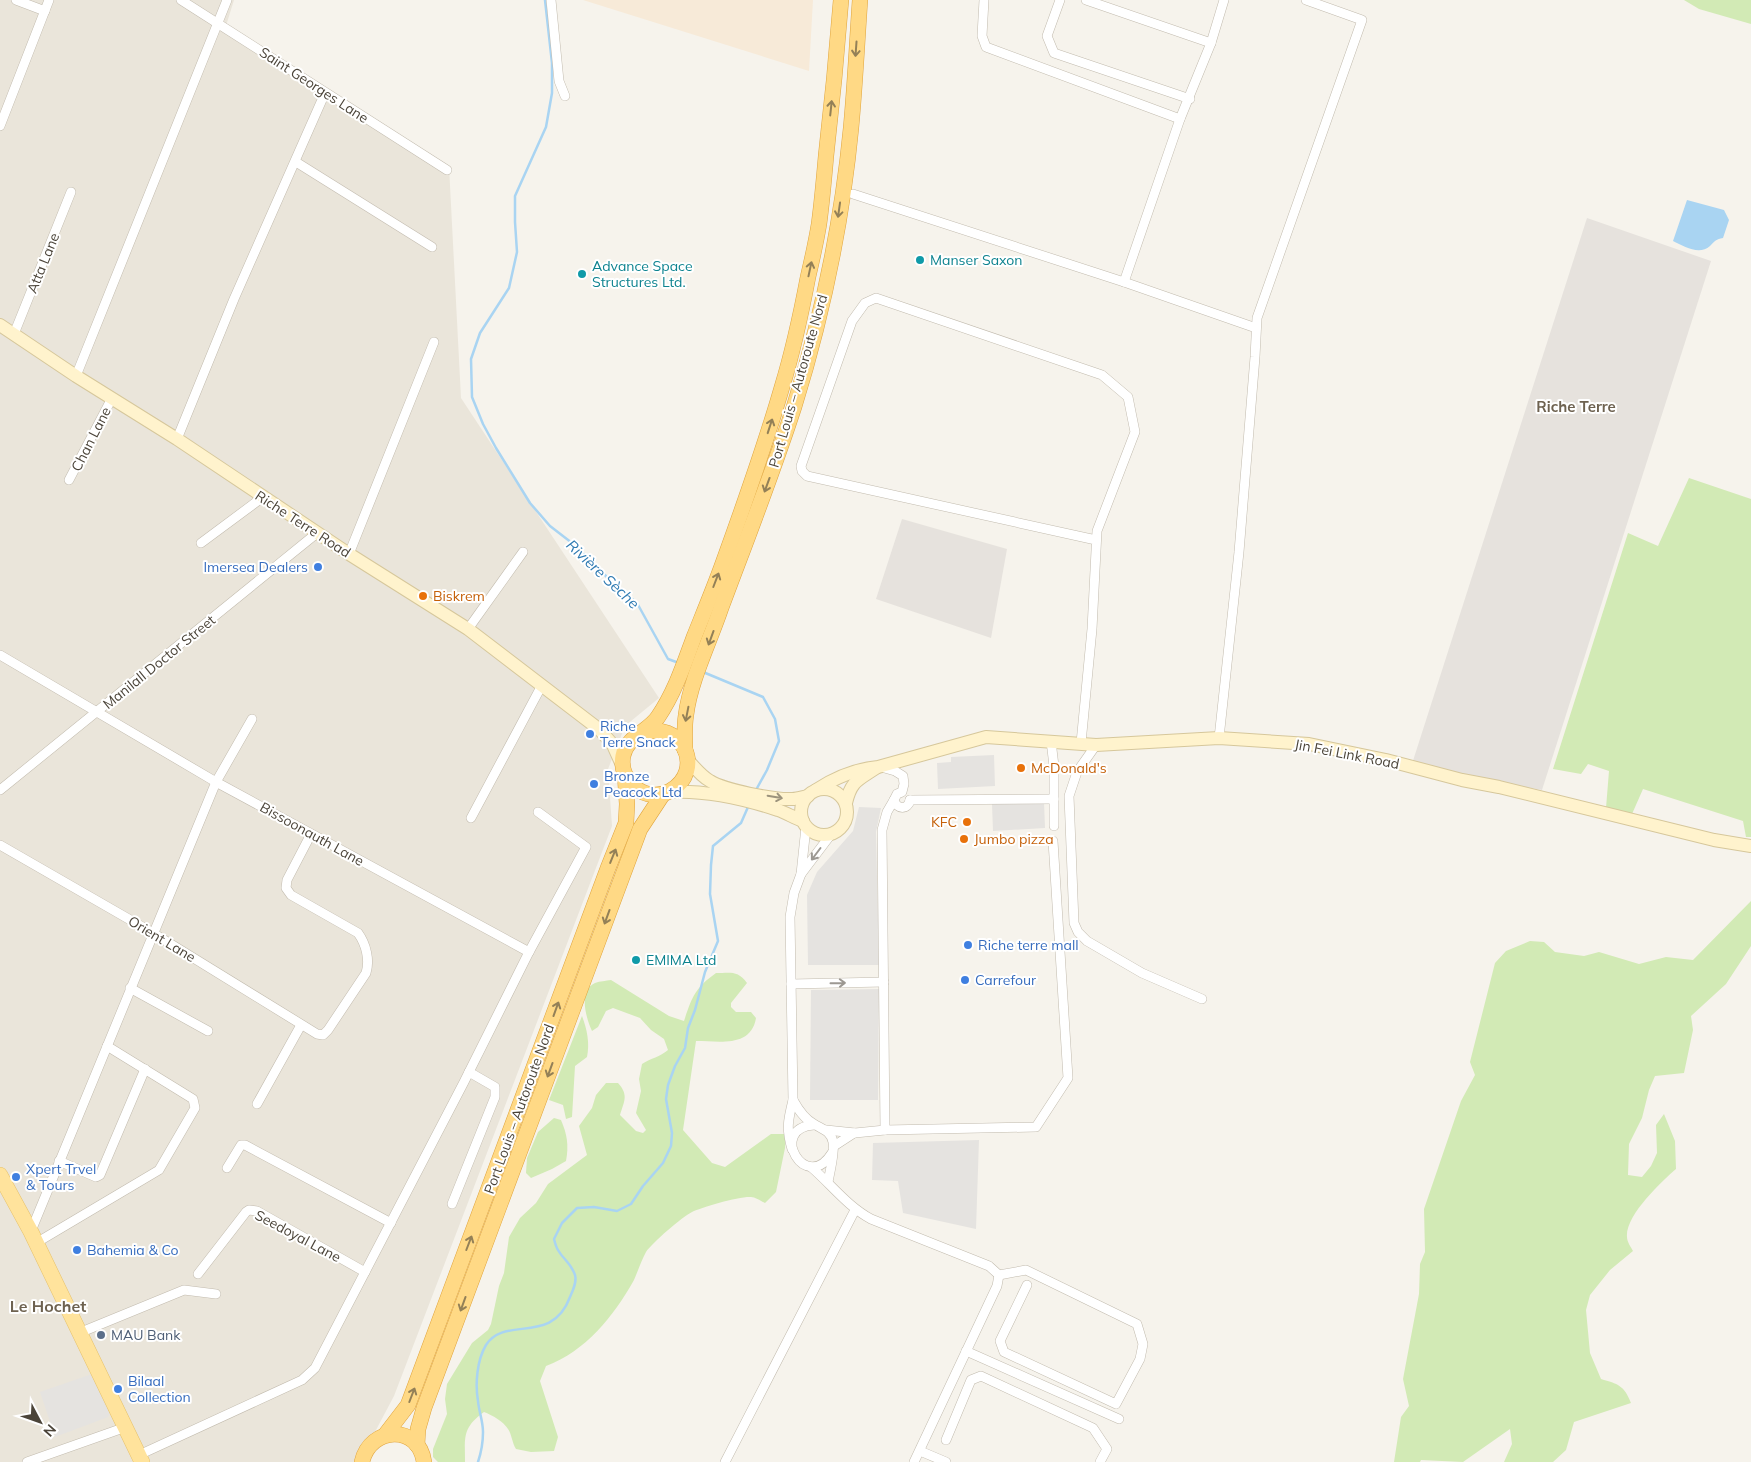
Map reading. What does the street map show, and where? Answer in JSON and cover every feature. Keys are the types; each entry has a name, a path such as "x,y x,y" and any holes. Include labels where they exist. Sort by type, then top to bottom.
{"highway":[{"name":"Port Louis – Autoroute Nord","path":"635,737 655,721 669,700 680,674 722,564 782,387 819,225 836,67 840,0"},
{"name":"Port Louis – Autoroute Nord","path":"686,755 684,729 686,713 696,678 769,482 788,425 808,359 824,292 836,235 850,130 860,0"},
{"path":"657,730 666,732 681,742 686,755 687,769 677,786 666,793 651,795 640,792 631,784 624,770 623,755 635,737 657,730"},
{"name":"Port Louis – Autoroute Nord","path":"362,1462 366,1448 371,1442 384,1435 408,1405 626,823 628,804 624,770"},
{"name":"Port Louis – Autoroute Nord","path":"417,1445 418,1429 424,1408 640,828 666,793"},
{"path":"384,1435 404,1436 417,1445 422,1453 424,1462"}],"main road":[{"name":"Riche Terre Road","path":"0,325 76,376 177,439 349,554 468,629 600,730"},
{"path":"600,730 618,737 635,737"},
{"path":"600,730 613,745 624,770"},
{"name":"Jin Fei Link Road","path":"878,767 940,750 983,742 1052,746 1082,743 1096,745 1219,738 1309,744 1386,760 1714,840 1751,846"},
{"path":"1052,746 1082,749 1096,745"},
{"path":"686,755 700,774 710,782 742,792 793,799 830,789 837,792 846,803"},
{"path":"805,824 801,812 803,803 812,793 834,778 861,768 878,767"},
{"path":"666,793 689,790 729,797 778,810 805,824 814,833 825,835 832,833 843,824 846,818 846,803 849,790 853,784 878,767"},
{"path":"2,1184 33,1237 141,1458"}],"street":[{"path":"16,0 45,11"},
{"path":"0,126 49,0"},
{"name":"Saint Georges Lane","path":"181,0 447,170"},
{"path":"76,376 227,0"},
{"path":"550,0 559,80 565,96"},
{"path":"984,0 982,36 986,47 1180,119"},
{"path":"1060,0 1047,36 1054,53 1190,99"},
{"path":"1086,0 1211,44"},
{"path":"1124,282 1180,119 1190,99 1211,44 1224,0"},
{"path":"1219,738 1239,552 1255,367 1257,318 1362,20 1306,0"},
{"path":"177,439 234,299 325,93"},
{"path":"296,162 432,248"},
{"name":"Atta Lane","path":"14,334 71,192"},
{"path":"853,194 1124,282 1256,328"},
{"path":"1082,743 1096,587 1096,540 1135,432 1128,397 1102,374 876,298 865,303 852,321 801,466 802,471 807,476 1096,540"},
{"path":"349,554 434,342"},
{"name":"Chan Lane","path":"70,480 112,398"},
{"path":"201,543 263,497"},
{"name":"Manilall Doctor Street","path":"0,790 317,533"},
{"path":"468,629 523,552"},
{"name":"Bissoonauth Lane","path":"0,655 216,782 528,952"},
{"path":"471,818 542,685"},
{"path":"33,1237 59,1161 216,782 252,719"},
{"path":"1096,745 1077,772 1069,796 1074,922 1078,932 1087,941 1142,974 1202,999"},
{"path":"1052,746 1054,826"},
{"path":"878,767 895,771 903,776 902,792"},
{"path":"884,821 896,810 907,806 910,800 908,794 902,792 897,794 887,812 884,821 882,847 885,1130"},
{"path":"910,800 1054,799"},
{"path":"894,800 896,806 901,808"},
{"path":"141,1458 302,1380 315,1368 469,1072 528,952 586,848 538,812"},
{"path":"805,824 801,874 794,893 790,917 793,1100 788,1122 788,1134 792,1149 798,1161 811,1167 855,1210 871,1219 989,1266 1000,1274 1026,1270 1137,1324 1142,1344 1140,1359 1116,1404 1004,1352 1000,1341 1027,1285"},
{"path":"801,874 832,833"},
{"name":"Orient Lane","path":"0,845 153,933 316,1034 323,1035 366,973 368,965 364,942 358,933 291,895 286,888 287,880 311,834"},
{"path":"793,1100 799,1110 814,1125 826,1130 855,1133 885,1130 1036,1127 1068,1078 1053,841"},
{"path":"791,984 884,982"},
{"path":"130,988 208,1031"},
{"path":"257,1104 302,1025"},
{"path":"33,1237 160,1170 195,1108 196,1104 193,1099 107,1046"},
{"path":"59,1161 96,1177 100,1176 145,1069"},
{"path":"452,1204 495,1097 495,1087 469,1072"},
{"path":"792,1149 795,1134 807,1125 814,1125"},
{"path":"826,1130 832,1138 833,1149 828,1182"},
{"path":"811,1167 828,1160 833,1149 855,1133"},
{"path":"228,1168 241,1145 245,1145 391,1223"},
{"name":"Seedoyal Lane","path":"198,1274 249,1210 257,1211 365,1272"},
{"path":"725,1462 855,1210"},
{"path":"914,1462 997,1286 1000,1274"},
{"path":"79,1332 184,1290 216,1294"},
{"path":"966,1351 1119,1419"},
{"path":"946,1440 971,1380 982,1376 1093,1428 1107,1449 1100,1462"},
{"path":"27,1462 126,1427"},
{"path":"920,1451 946,1462"}],"shaded area":[{"path":"0,0 234,0 225,29 449,166 461,398 659,698 625,726 608,769 612,826 394,1396 359,1462 0,1462"},
{"path":"583,0 813,0 809,71"},
{"path":"1587,218 1711,261 1542,790 1411,767"},
{"path":"902,519 1007,549 991,638 876,599"},
{"path":"994,755 995,786 938,789 937,763 951,762 951,757"},
{"path":"1044,802 1045,828 993,831 992,804"},
{"path":"859,807 881,808 876,832 879,965 808,965 807,895 817,872 853,831"},
{"path":"879,989 878,1100 810,1100 811,990"},
{"path":"979,1140 976,1229 903,1213 898,1181 872,1180 873,1143"},
{"path":"92,1374 110,1412 108,1417 55,1437 40,1392"}],"green space":[{"path":"1684,0 1751,0 1751,24 1699,9"},
{"path":"1689,478 1751,499 1751,837 1746,837 1743,821 1643,789 1632,814 1606,808 1609,771 1588,764 1581,774 1553,769 1628,533 1658,546"},
{"path":"1751,901 1751,946 1726,984 1691,1016 1693,1030 1684,1073 1655,1076 1649,1090 1642,1118 1629,1144 1628,1175 1642,1177 1651,1166 1657,1153 1656,1125 1664,1114 1675,1141 1676,1169 1645,1200 1632,1219 1627,1239 1633,1251 1610,1270 1590,1295 1586,1310 1590,1353 1601,1379 1620,1386 1626,1392 1631,1403 1574,1422 1566,1450 1553,1462 1504,1462 1512,1444 1510,1429 1463,1462 1421,1460 1420,1462 1394,1462 1401,1417 1409,1406 1403,1379 1419,1294 1420,1264 1425,1252 1424,1209 1461,1101 1475,1075 1470,1062 1495,963 1506,951 1530,941 1544,942 1555,952 1584,956 1599,952 1639,964 1666,957 1693,960"},
{"path":"716,973 733,973 744,979 747,983 731,1003 731,1007 736,1012 751,1012 756,1018 753,1028 741,1038 724,1042 696,1041 683,1130 712,1163 725,1167 771,1134 786,1134 776,1192 765,1203 753,1197 739,1198 697,1210 681,1219 646,1252 626,1294 597,1331 574,1351 546,1366 540,1381 558,1437 554,1451 531,1452 516,1449 506,1426 498,1419 484,1412 468,1428 465,1439 465,1462 438,1462 433,1457 433,1449 447,1414 445,1399 447,1384 472,1343 488,1330 491,1324 499,1286 504,1273 509,1237 520,1218 536,1203 548,1184 587,1155 579,1126 592,1108 596,1095 606,1083 618,1083 624,1091 625,1098 620,1115 636,1131 643,1133 646,1130 636,1113 641,1091 639,1079 642,1064 668,1050 664,1039 651,1030 640,1018 613,1008 606,1011 598,1027 592,1031 585,1005 587,992 595,983 611,980 669,1016 684,1021 689,1005 699,988"},
{"path":"582,1016 588,1036 588,1052 587,1057 575,1066 572,1117 566,1119 563,1105 549,1100"},
{"path":"554,1118 561,1120 565,1130 567,1140 566,1161 531,1178 526,1173 527,1158 538,1132"}],"water":[{"path":"1687,200 1724,210 1729,220 1723,238 1717,240 1706,249 1696,250 1673,241"}],"waterway":[{"name":"Rivière Sèche","path":"545,0 552,63 552,93 546,127 515,196 517,252 509,288 480,333 471,359 472,397 483,424 496,448 530,503 550,526 572,543 637,603 668,659 679,663"},
{"name":"Rivière Sèche","path":"703,672 763,697 775,719 779,741 756,790"},
{"name":"Rivière Sèche","path":"478,1462 483,1432 477,1394 477,1380 479,1365 486,1345 494,1336 505,1332 541,1326 552,1321 562,1312 571,1294 575,1280 573,1271 558,1250 554,1239 562,1223 577,1208 594,1207 617,1211 631,1204 643,1186 663,1163 671,1146 672,1133 666,1099 668,1085 675,1066 685,1048 688,1028 705,972 718,941 710,894 713,846 741,823 748,807"}],"place":[{"name":"Manser Saxon","path":"920,260"},
{"name":"Advance Space Structures Ltd.","path":"582,274"},
{"name":"Imersea Dealers","path":"318,567"},
{"name":"Biskrem","path":"423,596"},
{"name":"Riche Terre Snack","path":"590,734"},
{"name":"McDonald's","path":"1021,768"},
{"name":"Bronze Peacock Ltd","path":"594,784"},
{"name":"KFC","path":"967,822"},
{"name":"Jumbo pizza","path":"964,839"},
{"name":"Riche terre mall","path":"968,945"},
{"name":"EMIMA Ltd","path":"636,960"},
{"name":"Carrefour","path":"965,980"},
{"name":"Xpert Trvel & Tours","path":"16,1177"},
{"name":"Bahemia & Co","path":"77,1250"},
{"name":"MAU Bank","path":"101,1335"},
{"name":"Bilaal Collection","path":"118,1389"}],"district":[{"name":"Riche Terre","path":"1576,406"},
{"name":"Le Hochet","path":"48,1306"}]}
